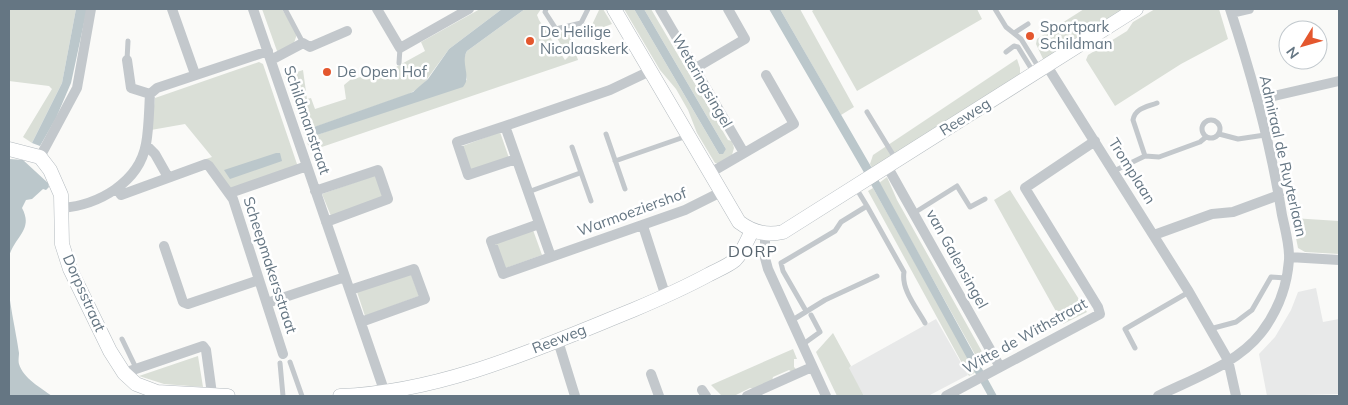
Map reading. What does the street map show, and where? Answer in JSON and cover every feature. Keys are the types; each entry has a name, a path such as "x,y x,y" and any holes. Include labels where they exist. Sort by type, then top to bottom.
{"street":[{"path":"9,149 40,157 77,88 92,9"},
{"path":"172,9 195,74"},
{"name":"Schildmanstraat","path":"253,9 385,395"},
{"path":"378,9 400,48 469,9"},
{"path":"614,9 739,222 759,232 766,264 826,396"},
{"name":"Weteringsingel","path":"660,9 744,153"},
{"path":"694,69 745,39 728,9"},
{"name":"Reeweg","path":"340,396 385,395 498,363 666,297 734,261 759,232 783,232 1136,9"},
{"path":"1231,11 1249,9"},
{"name":"Admiraal de Ruyterlaan","path":"1158,396 1228,360 1260,335 1277,312 1287,278 1290,257 1279,195 1257,100 1231,11"},
{"name":"Schildmanstraat","path":"269,56 303,43 310,46 347,31"},
{"path":"62,208 94,202 105,197 117,189 140,162 146,145 150,94 157,88 195,74 269,56"},
{"path":"127,60 131,88 150,94"},
{"name":"Tromplaan","path":"1040,70 1095,141 1189,292 1228,360 1236,396"},
{"path":"516,159 468,174 457,142 610,90 650,71"},
{"path":"710,173 794,124 766,75"},
{"path":"1257,100 1339,81"},
{"path":"505,126 551,257"},
{"name":"Witte de Withstraat","path":"946,396 1100,314 1098,307 1024,188 1095,141"},
{"path":"117,189 121,195 168,177 155,154 146,145"},
{"name":"Dorpsstraat","path":"40,157 55,180 61,194 61,237 70,269 110,351 130,370 136,384 157,392 228,396"},
{"name":"Scheepmakersstraat","path":"168,177 206,164 231,196 284,360"},
{"path":"231,196 307,166"},
{"name":"Schildmanstraat","path":"315,191 378,170 388,199 326,222"},
{"name":"van Galensingel","path":"877,173 914,212 1000,367"},
{"name":"Warmoeziershof","path":"539,224 491,241 503,274 643,226 685,210 721,192"},
{"path":"1154,235 1212,214 1234,212 1279,195"},
{"path":"643,226 666,297"},
{"path":"164,246 183,302 188,304 259,280"},
{"path":"1290,257 1339,260"},
{"path":"350,290 414,269 420,284 425,299 361,322"},
{"path":"267,303 345,277"},
{"path":"558,340 575,396"},
{"path":"130,370 203,346 206,350 212,394"},
{"path":"747,396 812,368"},
{"path":"651,374 659,396"}],"lane":[{"path":"285,9 303,43"},
{"path":"546,9 545,12 556,29 580,23 588,9"},
{"path":"995,9 1006,27 1021,39 1040,70"},
{"path":"1014,33 1028,24"},
{"path":"127,60 128,41"},
{"path":"1006,52 1014,46 1018,47 1040,70"},
{"path":"399,64 400,48"},
{"path":"1145,156 1133,120 1134,114 1138,110 1157,103"},
{"path":"806,311 781,266 786,259 835,231 841,222 867,206 877,173 867,112"},
{"path":"1206,137 1202,127 1208,120 1219,124 1219,134"},
{"path":"606,134 625,189"},
{"path":"1219,134 1238,139 1265,135"},
{"path":"1114,171 1145,156 1159,157 1200,142 1206,137 1214,138 1219,134"},
{"path":"615,161 687,135"},
{"name":"Warmoeziershof","path":"572,147 591,201"},
{"path":"528,192 580,173"},
{"name":"van Galensingel","path":"914,212 957,186 970,207 985,199"},
{"path":"867,206 904,272 902,280 925,323"},
{"path":"791,321 825,300 877,276"},
{"path":"1210,329 1236,322 1252,310 1271,277 1287,278"},
{"path":"1135,348 1125,329 1189,292"},
{"path":"802,346 820,332 811,315"},
{"name":"Dorpsstraat","path":"122,339 130,370"},
{"path":"283,396 284,360"},
{"path":"284,360 302,396"}],"shaded area":[{"path":"9,9 76,9 62,83 32,143 23,137 52,89 49,86 9,81"},
{"path":"76,9 87,9 71,83 56,118 40,146 32,143 62,83"},
{"path":"262,9 282,9 297,34 294,43 277,51"},
{"path":"480,9 502,9 449,49 422,86 409,94 315,127 317,135 467,80 463,60 467,51 525,9 541,9 537,15 539,20 565,60 568,57 553,31 564,32 582,28 584,23 591,27 599,10 597,9 603,9 612,24 571,39 578,60 310,151 285,76 303,70 307,99 311,98 315,109 346,99 344,85 350,80 374,73 378,77 425,51 421,42"},
{"path":"502,9 525,9 467,51 465,56 466,79 463,87 317,135 314,127 413,92 428,79 449,49"},
{"path":"624,9 634,9 719,154 726,149 644,9 651,9 728,140 732,141 734,148 732,155 719,163 715,163 697,133 688,110 676,89 660,70"},
{"path":"634,9 644,9 726,149 723,154 719,154"},
{"path":"769,9 780,9 873,170 997,396 988,396 873,188"},
{"path":"780,9 800,9 854,107 841,115"},
{"path":"815,9 977,9 982,19 857,91 812,11"},
{"path":"1084,9 1126,9 1044,61 1036,44 1037,39"},
{"path":"1155,9 1219,9 1228,39 1181,64 1115,106 1086,60 1088,55 1127,31 1133,22"},
{"path":"1017,59 1020,74 873,170 870,164 873,155"},
{"path":"259,62 263,64 298,167 230,190 206,159 212,157 185,124 151,130 155,98"},
{"path":"500,132 509,158 469,171 460,147"},
{"path":"280,153 282,161 230,179 224,170"},
{"path":"9,159 23,160 48,183 49,187 46,190 43,189 32,199 26,200 22,208 26,222 9,257"},
{"path":"376,175 384,197 331,216 322,194"},
{"path":"887,177 897,200 985,357 989,355 988,364 982,367 879,183"},
{"path":"873,188 976,372 969,376 868,191"},
{"path":"1010,190 1087,312 1063,324 994,200"},
{"path":"1292,218 1339,221 1339,254 1305,252 1298,248"},
{"path":"533,230 542,255 503,269 495,243"},
{"path":"9,257 9,293 8,266"},
{"path":"411,274 419,296 365,316 357,292"},
{"path":"1316,288 1323,322 1339,319 1339,394 1267,396 1259,354 1275,337 1291,310 1298,292"},
{"path":"9,293 21,369 28,378 52,396 9,396"},
{"path":"936,319 968,375 930,395 864,396 848,368"},
{"path":"833,333 851,366 849,368 864,396 837,396 816,352"},
{"path":"793,349 797,359 794,359 794,367 797,370 792,372 789,370 773,377 772,381 754,389 750,388 734,396 722,396 711,385"},
{"path":"198,356 203,387 164,384 139,376"}],"place":[{"name":"Sportpark Schildman","path":"1030,36"},
{"name":"De Heilige Nicolaaskerk","path":"530,41"},
{"name":"De Open Hof","path":"327,72"}],"district":[{"name":"DORP","path":"753,251"}]}
